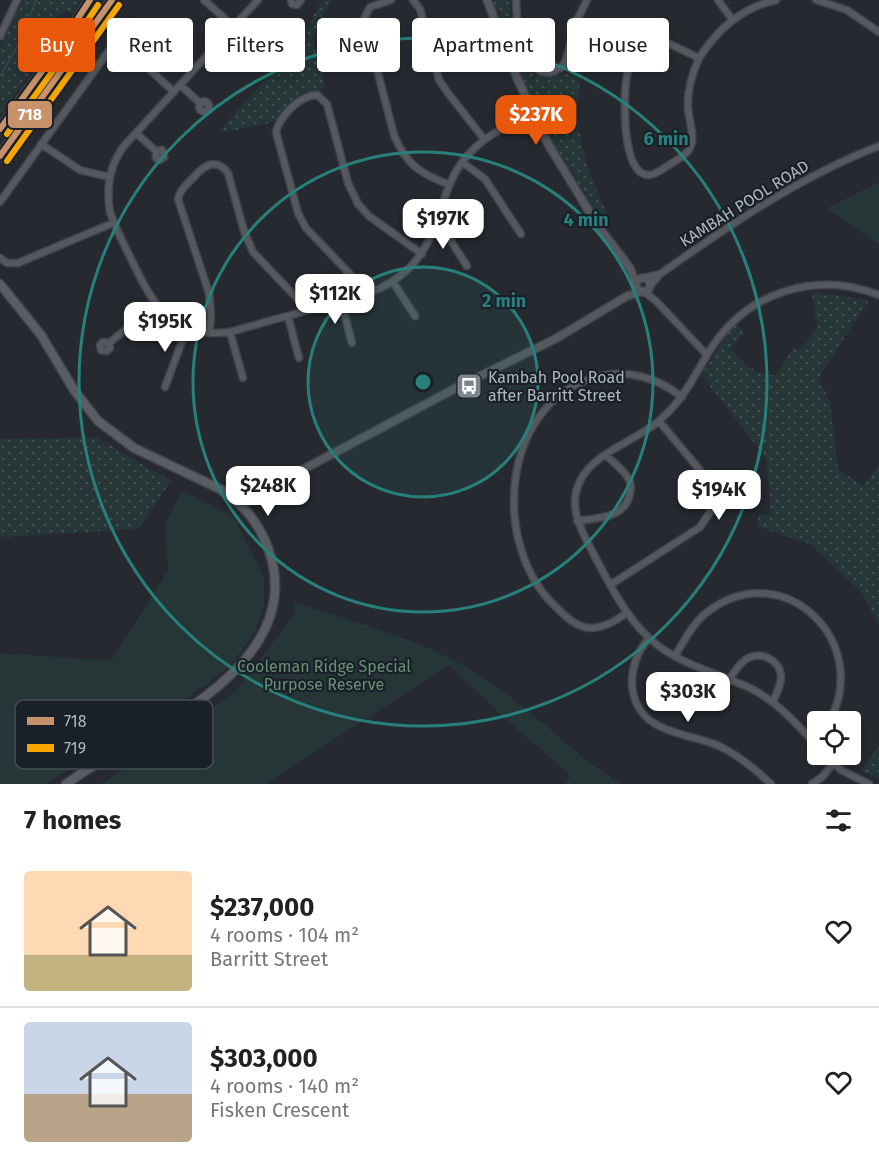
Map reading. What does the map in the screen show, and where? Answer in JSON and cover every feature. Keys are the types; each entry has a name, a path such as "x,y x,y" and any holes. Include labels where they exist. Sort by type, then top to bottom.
{"highway":[{"path":"0,129 56,52 90,0"},
{"path":"0,156 112,0"}],"main road":[{"path":"0,284 41,335 84,405 106,428 135,448 220,489 242,506 262,531 273,565 275,585 267,627 250,655 230,676 201,700"},
{"path":"0,290 16,303"},
{"path":"66,784 88,769"}],"street":[{"path":"0,36 17,0"},
{"path":"204,0 224,18"},
{"path":"242,18 258,0"},
{"path":"291,0 292,4 297,5 301,0"},
{"path":"390,0 370,7 364,20 394,135 404,156 411,164 424,174 450,185"},
{"path":"413,0 420,9 439,80 484,139"},
{"path":"487,0 509,60 533,113 571,184 596,223 630,268 638,290 646,289"},
{"path":"516,0 517,20 535,65 540,71 550,73 562,67 566,60 577,20 587,0"},
{"path":"718,0 732,19"},
{"path":"699,58 653,36 643,38 635,47 626,84 625,121 634,164 641,173 650,175 658,172 685,154 691,147 688,101 691,80 699,58 710,42 732,19 749,9 776,0"},
{"path":"816,0 847,10 879,32"},
{"path":"0,202 106,52 115,46 129,50 174,92"},
{"path":"205,57 121,150 109,177 108,201 113,223 146,290 156,305 170,319 188,328 209,333 230,332 369,294 393,282 422,254 438,221 450,185 462,162 484,139 533,113"},
{"path":"180,84 200,103"},
{"path":"369,294 313,236 298,213 276,132 279,123 303,98 317,95 327,104 348,183 362,208 422,254"},
{"path":"136,133 156,151"},
{"path":"41,144 80,170 109,177"},
{"name":"KAMBAH POOL ROAD","path":"646,289 660,274 783,191 825,169 879,146"},
{"path":"462,162 485,179 521,234"},
{"path":"209,333 211,315 209,293 178,199 181,190 201,168 212,164 222,166 228,173 244,231 253,252 308,310"},
{"path":"438,221 467,266"},
{"path":"0,258 7,263 18,263 113,223"},
{"path":"242,506 257,494 431,401 557,338 627,296 646,289 649,281 630,268"},
{"name":"KAMBAH POOL ROAD","path":"644,278 660,274"},
{"path":"627,296 638,280 644,278"},
{"path":"393,282 415,316"},
{"path":"807,731 773,702 751,689 675,656 649,638 627,613 610,585 577,521 575,498 581,479 593,464 659,421 682,397 717,340 737,317 764,300 808,285 853,287 879,295"},
{"path":"646,289 707,355"},
{"path":"340,301 352,343"},
{"path":"109,343 156,305"},
{"path":"288,316 300,358"},
{"path":"165,387 188,328"},
{"path":"230,332 243,378"},
{"path":"627,613 607,625 584,627 563,614 543,593 526,566 516,535 514,509 516,473 524,447 542,415 562,394 584,381 601,376 634,375 660,383 682,397"},
{"path":"610,585 694,533 706,520 711,508 712,491 708,480 659,421"},
{"path":"577,521 612,515 621,510 627,502 631,488 630,482 606,455"},
{"path":"675,656 694,624 723,602 736,597 757,594 786,598 807,609 818,619 832,638 837,651 842,680 834,711"},
{"path":"649,638 641,647 632,669 633,691 642,710 651,721 663,728 703,740 728,751 744,761 771,784"},
{"path":"729,679 748,658 761,656 770,658 781,674 773,702"},
{"path":"812,784 832,765"},
{"path":"834,765 849,776 868,784"}],"green space":[{"path":"23,0 80,0 73,12 60,14 58,18 18,18 18,72 31,72 0,115 0,46"},
{"path":"322,0 331,0 322,18 317,18 317,28 312,38 317,56 317,72 321,72 325,85 319,94 302,93 275,122 221,133 219,131 273,72 305,72 306,30"},
{"path":"493,0 510,0 513,18 498,18"},
{"path":"516,72 539,72 547,76 581,73 578,106 580,135 592,177 609,217 599,224 540,125"},
{"path":"879,182 879,245 827,208"},
{"path":"812,292 869,300 819,377 830,402 838,470 863,485 879,465 879,625 862,593 810,544 757,526 759,515 771,514 766,458 701,375 735,322 744,332 731,349 756,371 762,374 777,375 793,348 802,348 817,328"},
{"path":"96,437 171,481 138,529 0,537 0,439"},
{"path":"183,491 233,516 264,577 264,607 255,633 230,665 205,686 182,700 15,700 15,769 69,769 45,784 0,784 0,653 111,661 168,571 165,522"},
{"name":"Cooleman Ridge Special Purpose Reserve","path":"294,602 394,634 442,654 505,693 587,760 621,784 565,784 571,776 502,716 449,665 266,784 100,784 124,769 213,769 213,707 237,690 295,613"},
{"path":"879,746 879,778 860,771"}],"waterway":[{"path":"0,76 20,42 36,0"}],"transit line":[{"name":"718","path":"0,129 56,52 90,0"},
{"name":"718","path":"0,156 112,0"},
{"name":"719","path":"7,134 98,5"},
{"name":"719","path":"7,161 119,5"}],"place":[{"name":"Kambah Pool Road after Barritt Street","path":"469,386"}]}
